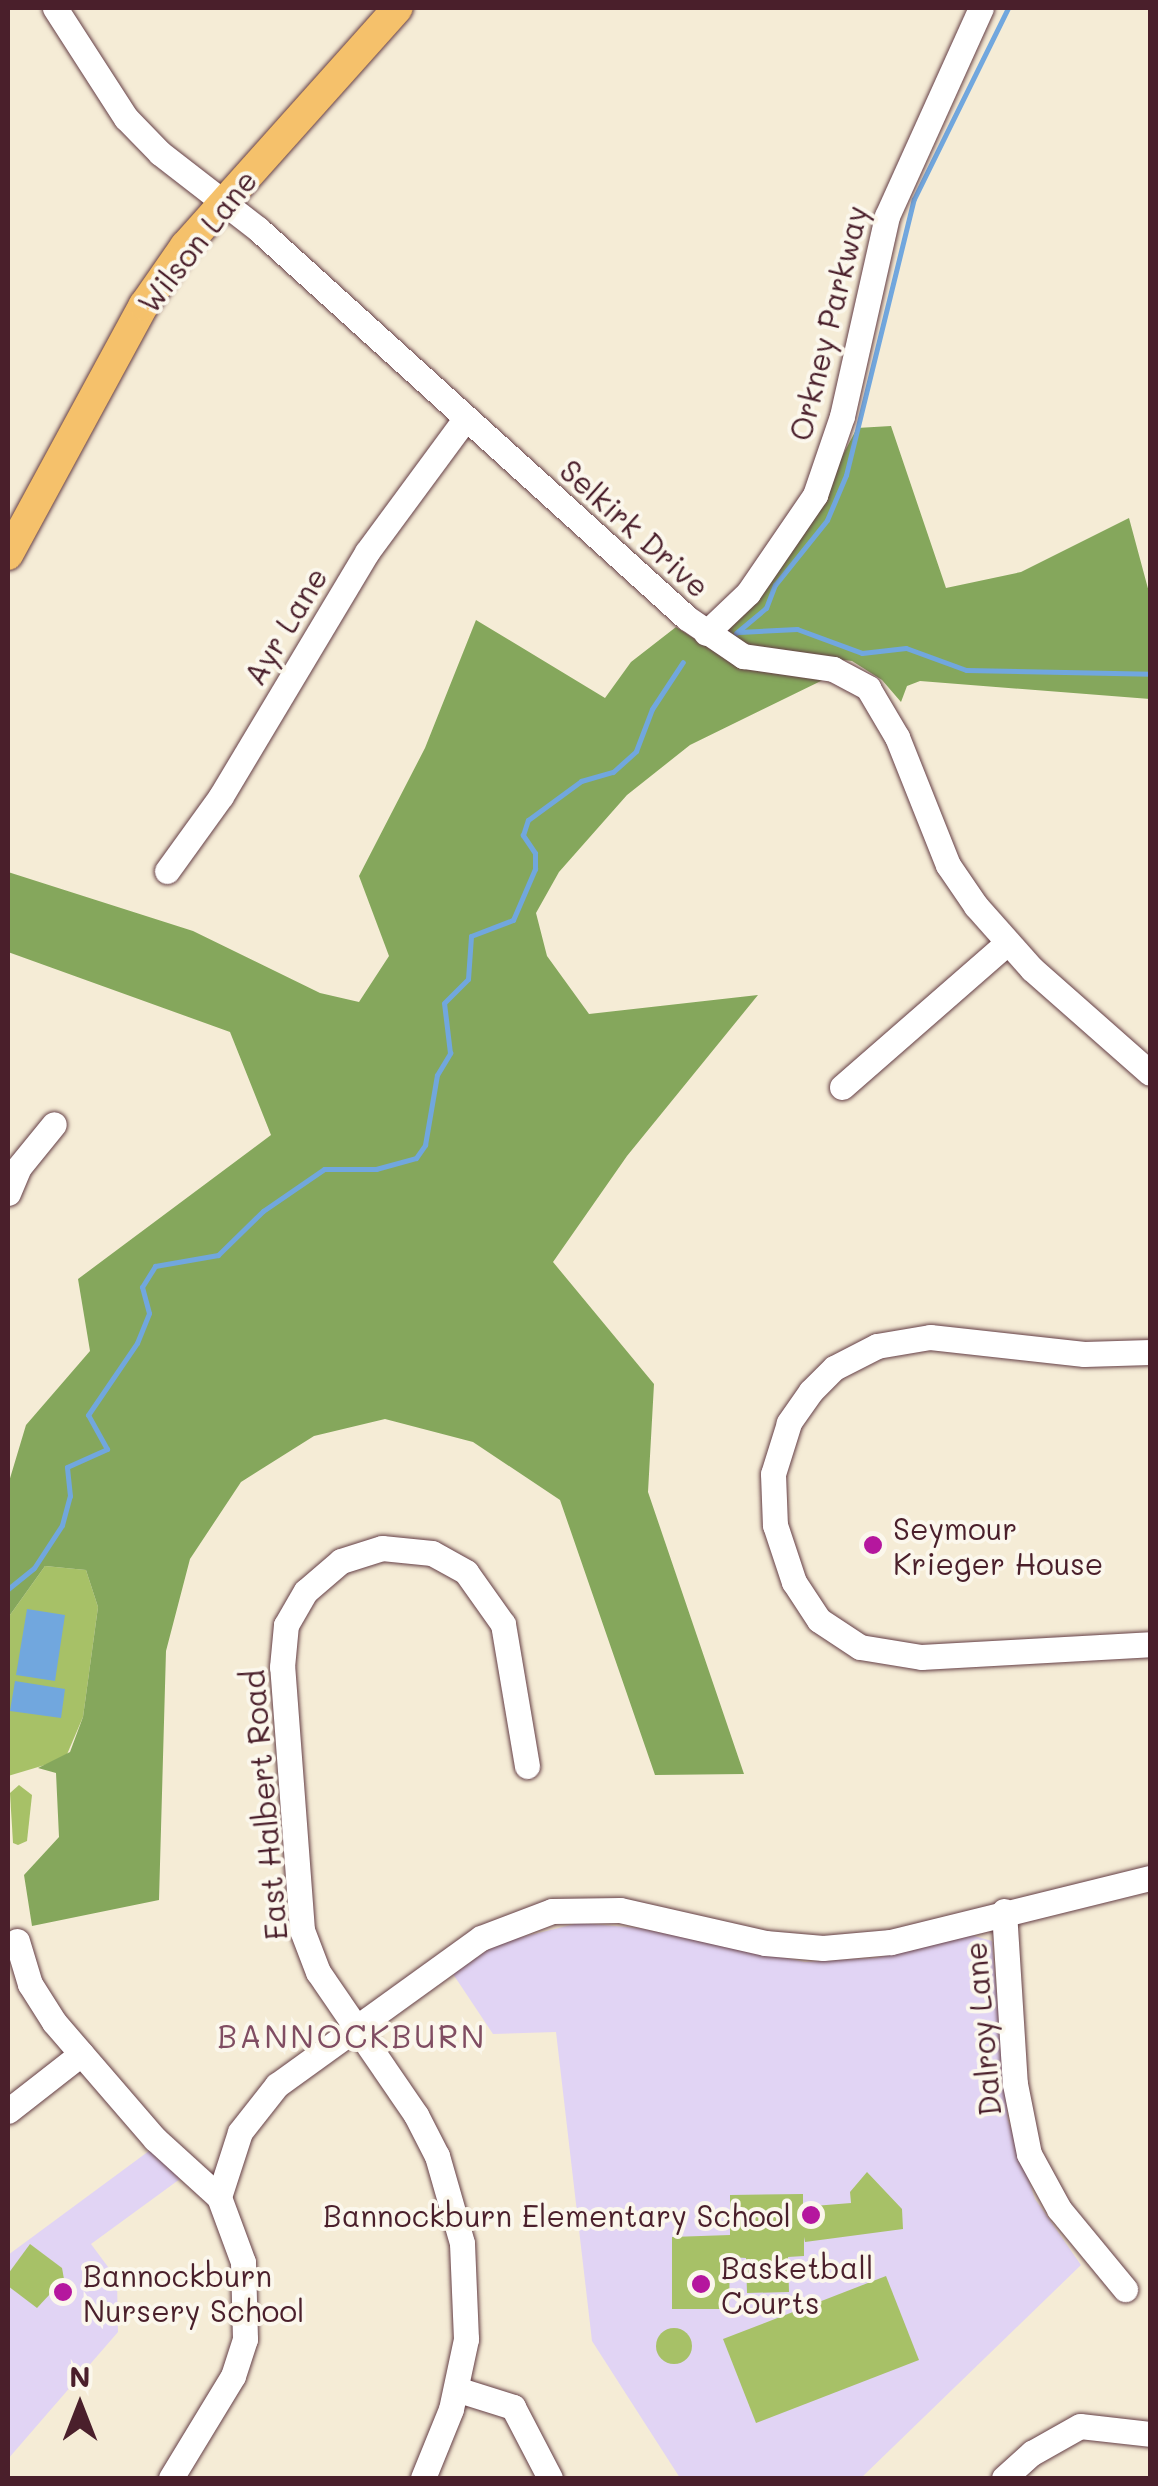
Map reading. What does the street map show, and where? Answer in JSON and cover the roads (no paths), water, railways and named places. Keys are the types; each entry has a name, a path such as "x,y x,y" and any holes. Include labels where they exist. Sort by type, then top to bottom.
{"main road":[{"name":"Wilson Lane","path":"8,556 144,305 222,202 398,8"}],"street":[{"name":"Selkirk Drive","path":"54,8 126,118 706,633 743,656 833,669 868,688 897,737 948,865 1006,944 1150,1073"},
{"name":"Orkney Parkway","path":"706,633 748,594 815,495 842,416 886,216 981,8"},
{"name":"Ayr Lane","path":"166,872 221,796 367,552 465,419"},
{"path":"842,1087 1006,944"},
{"path":"8,1192 18,1166 54,1124"},
{"path":"1150,1352 1084,1354 930,1338 877,1346 834,1368 810,1391 788,1424 773,1474 775,1525 794,1582 819,1620 860,1646 921,1658 1150,1644"},
{"name":"East Halbert Road","path":"423,2478 456,2389 467,2291 452,2198 416,2115 318,1972 302,1930 282,1668 286,1625 306,1591 342,1561 382,1548 432,1553 466,1572 503,1624 527,1766"},
{"path":"219,2198 240,2132 256,2107 355,2028 481,1938 552,1911 620,1910 765,1943 823,1948 890,1942 1150,1878"},
{"name":"Dalroy Lane","path":"1004,1911 1015,2084 1025,2141 1059,2210 1125,2289"},
{"path":"17,1940 30,1984 82,2054 154,2139 219,2198 243,2262 245,2339 233,2376 171,2478"},
{"path":"8,2111 82,2054"},
{"path":"456,2389 512,2407 550,2478"},
{"path":"1004,2478 1032,2452 1080,2426 1150,2434"}],"water":[{"path":"27,1609 65,1615 55,1681 16,1675"},
{"path":"15,1681 65,1689 61,1718 10,1711"}],"waterway":[{"path":"736,633 766,608 775,585 827,520 846,475 914,199 1008,8"},
{"path":"739,632 797,629 862,653 906,648 966,670 1150,674"},
{"path":"8,1589 34,1568 62,1525 70,1496 67,1467 107,1449 88,1415 137,1343 149,1313 142,1287 155,1266 218,1255 263,1211 324,1169 376,1169 416,1158 425,1145 437,1075 450,1053 444,1003 468,979 471,936 513,920 535,869 535,853 523,835 528,820 581,781 613,772 636,751 652,709 683,662"}],"place":[{"name":"Seymour Krieger House","path":"873,1545"},
{"name":"Bannockburn Elementary School","path":"811,2215"},
{"name":"Basketball Courts","path":"701,2284"},
{"name":"Bannockburn Nursery School","path":"63,2292"}],"district":[{"name":"BANNOCKBURN","path":"352,2035"}]}
